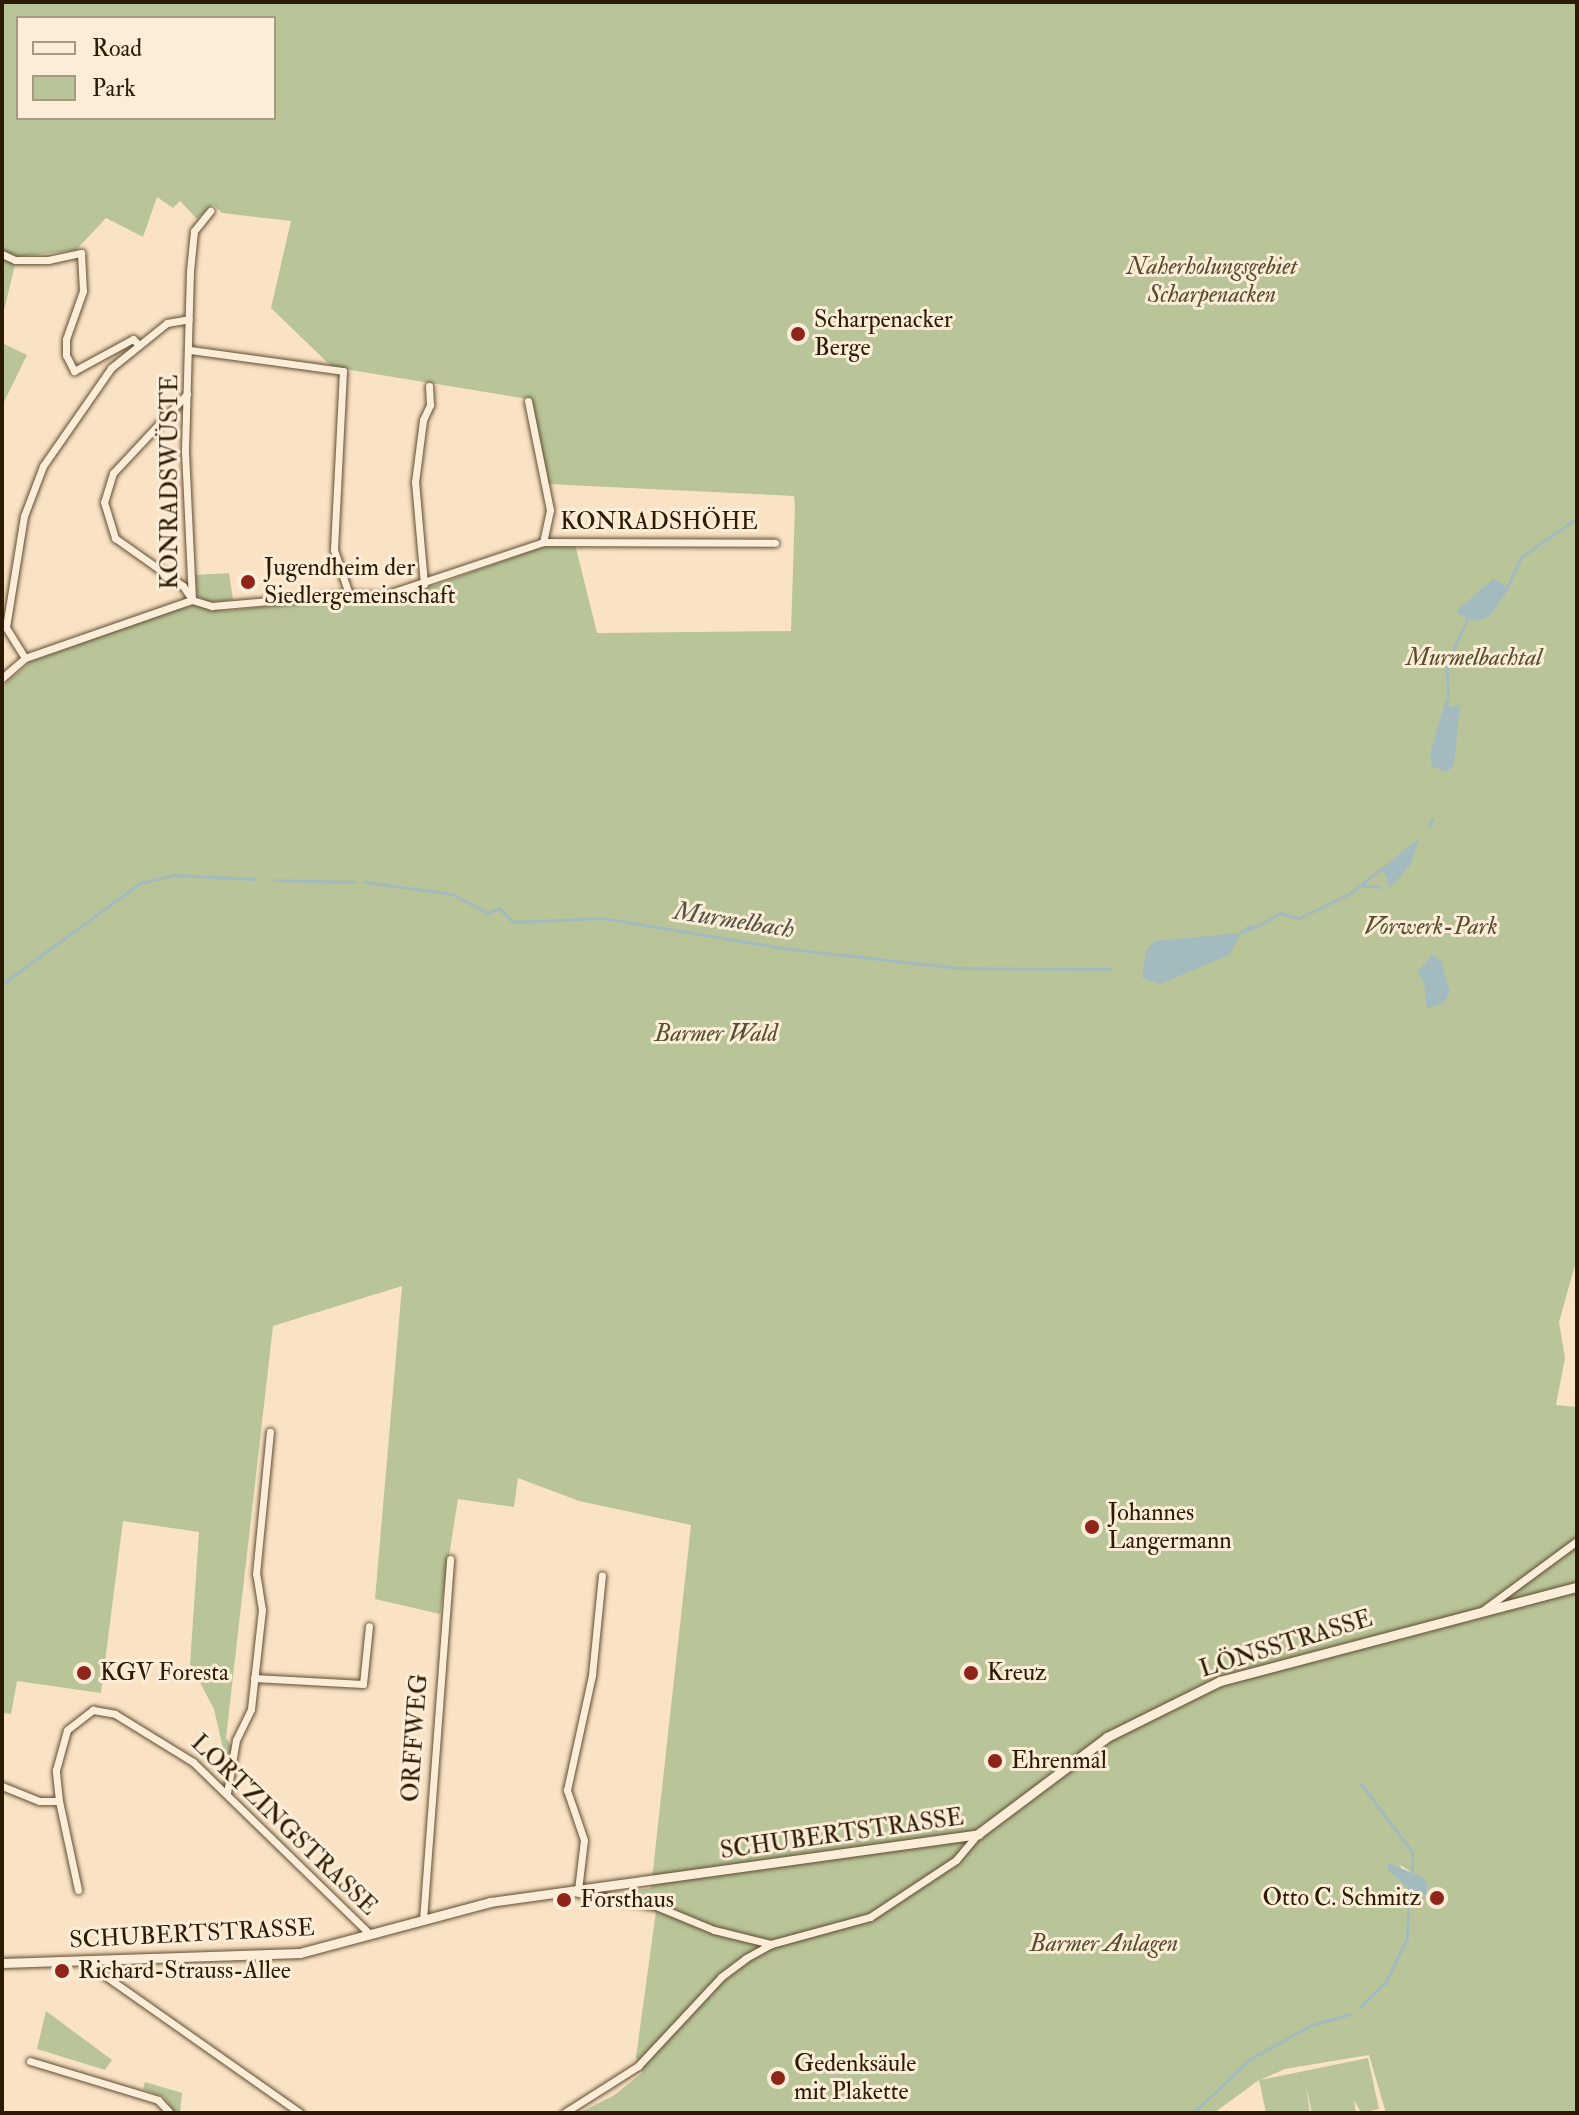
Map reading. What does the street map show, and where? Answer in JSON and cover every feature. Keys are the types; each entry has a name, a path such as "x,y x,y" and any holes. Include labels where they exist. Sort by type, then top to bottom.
{"street":[{"name":"KONRADSWÜSTE","path":"2,678 25,658 192,600 185,450 189,319 194,231 210,211"},
{"path":"2,254 48,260 81,253 83,291 66,339 66,355 74,371 133,339 138,344"},
{"path":"25,658 6,627 32,491 111,368 167,323 189,319"},
{"path":"190,350 343,371 334,550 349,594"},
{"path":"424,584 415,482 423,420 430,405 429,386"},
{"path":"189,392 113,473 104,502 115,538 187,589 192,600"},
{"name":"KONRADSHÖHE","path":"528,401 550,510 543,542"},
{"name":"KONRADSHÖHE","path":"192,600 212,606 349,594 382,596 543,542 775,543"},
{"path":"227,1793 254,1678 262,1610 256,1574 270,1432"},
{"path":"1482,1611 1577,1541"},
{"name":"ORFFWEG","path":"423,1920 450,1559"},
{"path":"573,1891 584,1840 567,1790 592,1675 602,1575"},
{"name":"LÖNSSTRASSE","path":"564,2113 627,2076 721,1977 771,1944 870,1917 956,1860 978,1834 1107,1737 1220,1681 1577,1587"},
{"path":"254,1678 363,1684 369,1626"},
{"name":"LORTZINGSTRASSE","path":"78,1890 59,1801 56,1770 67,1730 93,1710 115,1714 154,1733 227,1793 371,1935"},
{"path":"2,1786 39,1801 59,1801"},
{"name":"SCHUBERTSTRASSE","path":"2,1963 300,1953 490,1902 978,1834"},
{"name":"SCHUBERTSTRASSE","path":"573,1891 656,1906 714,1930 771,1944"},
{"path":"84,1961 300,2113"},
{"path":"30,2061 158,2100 170,2113"}],"green space":[{"path":"2,2 1577,2 1577,1258 1559,1322 1565,1358 1556,1405 1577,1407 1577,2113 1386,2113 1369,2055 1285,2069 1260,2080 1368,2058 1379,2109 1361,2113 1354,2100 1356,2113 1312,2113 1306,2087 1310,2113 1266,2113 1259,2080 1214,2113 579,2113 613,2096 642,2073 636,2057 657,1904 627,1892 651,1888 691,1525 579,1501 518,1478 514,1507 458,1499 440,1614 375,1599 402,1286 273,1326 226,1738 232,1747 226,1782 217,1774 223,1749 214,1709 190,1664 199,1532 123,1521 101,1693 17,1681 11,1714 2,1713 2,686 32,661 177,609 195,605 224,611 337,599 367,603 436,585 547,545 575,544 597,633 791,631 795,506 794,496 547,484 528,399 332,367 271,308 291,221 222,213 213,205 197,219 180,201 173,208 157,197 143,237 106,218 76,250 17,257 2,318","holes":["1400,1865 1428,1883 1427,1896 1409,1889"]},
{"path":"2,343 27,355 2,406"},
{"path":"229,573 233,600 209,602 197,596 196,575"},
{"path":"46,2011 112,2060 105,2070 37,2049"},
{"path":"145,2082 182,2093 180,2113 175,2113 164,2097 143,2089"}],"water":[{"path":"1493,579 1510,587 1490,616 1476,621 1456,611"},
{"path":"1446,698 1450,707 1460,705 1454,765 1447,772 1432,767 1430,754"},
{"path":"1419,838 1410,866 1390,888 1382,868"},
{"path":"1250,924 1258,928 1240,935 1229,955 1160,984 1142,978 1146,950 1155,941 1238,933"},
{"path":"1432,955 1441,960 1450,992 1444,1003 1427,1009 1424,982 1417,972"},
{"path":"1388,1863 1420,1876 1428,1883 1427,1896 1409,1889 1388,1870"}],"waterway":[{"name":"Murmelbach","path":"1508,585 1521,557 1577,518"},
{"name":"Murmelbach","path":"1448,700 1447,664 1468,617"},
{"name":"Murmelbach","path":"1429,827 1433,818"},
{"name":"Murmelbach","path":"1257,926 1280,913 1299,918 1349,894 1382,868"},
{"name":"Murmelbach","path":"2,984 140,883 175,875 254,879"},
{"name":"Murmelbach","path":"274,880 355,882"},
{"name":"Murmelbach","path":"365,882 452,894 487,913 499,908 513,922 603,918 782,948 958,968 1110,969"},
{"path":"1361,885 1380,887"},
{"path":"1361,1784 1412,1852 1412,1871"},
{"path":"1360,2007 1385,1983 1407,1938 1409,1889"},
{"path":"1193,2113 1250,2059 1311,2025 1349,2014"}],"place":[{"name":"Scharpenacker Berge","path":"798,334"},
{"name":"Jugendheim der Siedlergemeinschaft","path":"248,582"},
{"name":"Johannes Langermann","path":"1092,1527"},
{"name":"KGV Foresta","path":"84,1673"},
{"name":"Kreuz","path":"971,1673"},
{"name":"Ehrenmal","path":"995,1761"},
{"name":"Otto C. Schmitz","path":"1437,1898"},
{"name":"Forsthaus","path":"564,1900"},
{"name":"Richard-Strauss-Allee","path":"62,1971"},
{"name":"Gedenksäule mit Plakette","path":"778,2078"}],"park label":[{"name":"Naherholungsgebiet Scharpenacken","path":"1212,281"},
{"name":"Murmelbachtal","path":"1474,658"},
{"name":"Vorwerk-Park","path":"1431,927"},
{"name":"Barmer Wald","path":"716,1034"},
{"name":"Barmer Anlagen","path":"1104,1944"}]}
